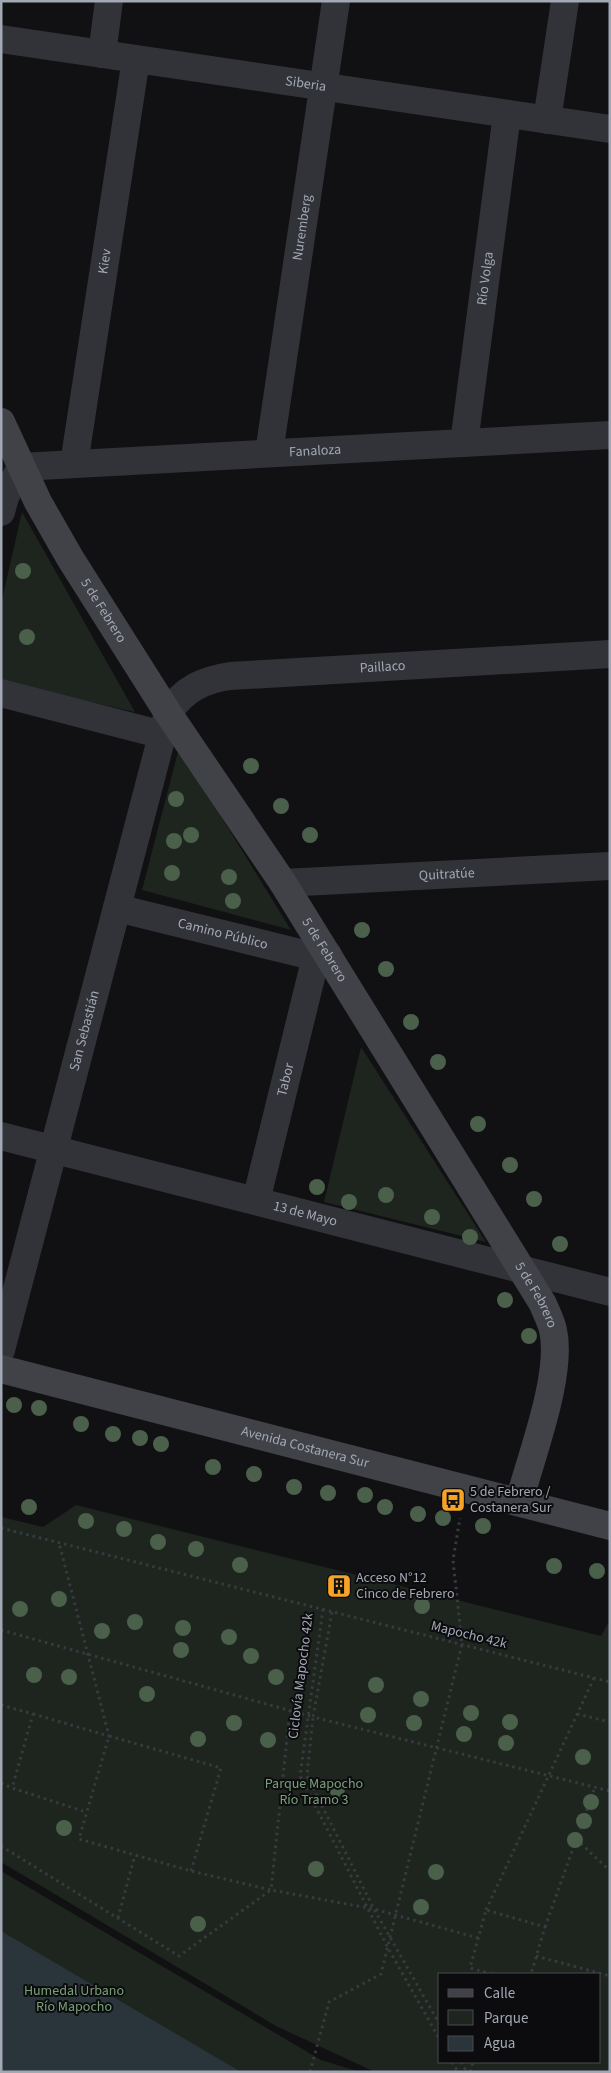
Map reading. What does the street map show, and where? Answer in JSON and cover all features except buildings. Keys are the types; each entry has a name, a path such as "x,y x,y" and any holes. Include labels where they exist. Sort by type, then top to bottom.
{"street":[{"path":"102,54 109,1"},
{"name":"Nuremberg","path":"269,453 336,1"},
{"path":"547,120 565,1"},
{"name":"Siberia","path":"1,39 610,129"},
{"name":"Kiev","path":"74,464 136,59"},
{"name":"Río Volga","path":"464,443 507,114"},
{"name":"5 de Febrero","path":"3,430 38,502 166,724 283,883 322,956 543,1304 553,1330 554,1353 550,1388 518,1502"},
{"name":"Fanaloza","path":"21,467 610,435"},
{"path":"1,512 5,497 21,467"},
{"name":"Paillaco","path":"166,724 176,702 190,689 221,677 610,654"},
{"path":"1,693 166,724"},
{"name":"San Sebastián","path":"1,1350 166,724"},
{"name":"Quitratúe","path":"283,883 610,866"},
{"name":"Camino Público","path":"117,908 322,956"},
{"name":"Tabor","path":"256,1201 322,956"},
{"name":"13 de Mayo","path":"1,1136 610,1292"},
{"name":"Avenida Costanera Sur","path":"1,1369 610,1526"}],"path":[{"path":"310,2072 329,2002 382,1974 462,1644 453,1560 465,1488"},
{"name":"Ciclovía Mapocho 42k","path":"1,1528 323,1609 300,1776 388,1948 438,2036"},
{"path":"60,1543 109,1736 79,1839 191,1871 271,1890 374,1909 478,1938"},
{"name":"Mapocho 42k","path":"323,1609 610,1682"},
{"path":"332,1612 313,1718 307,1776 390,1939 438,2022"},
{"path":"1,1630 309,1715 313,1718 610,1790"},
{"path":"488,1973 470,1968 486,1910 594,1678"},
{"path":"1,1705 221,1768 191,1871"},
{"path":"1,1846 179,1956 271,1890 290,1710"},
{"path":"12,1788 33,1714"},
{"path":"577,1714 610,1722"},
{"path":"1,1782 12,1788 86,1812"},
{"path":"532,1973 545,1927 595,1787"},
{"path":"576,1839 610,1871"},
{"path":"118,1918 135,1855"},
{"path":"486,1910 545,1927"},
{"path":"536,1956 599,1973"}],"green space":[{"path":"22,512 135,712 1,682 1,604"},
{"path":"179,748 291,930 142,890"},
{"path":"361,1047 486,1242 324,1202"},
{"name":"Parque Mapocho Río Tramo 3","path":"76,1505 601,1636 610,1620 610,2072 375,2072 276,2026 1,1862 1,1517 43,1527"},
{"name":"Humedal Urbano Río Mapocho","path":"1,1871 321,2060 360,2072 1,2072"}],"water":[{"path":"1,1931 241,2072 1,2072"}],"place":[{"name":"5 de Febrero / Costanera Sur","path":"453,1500"},
{"name":"Acceso N°12 Cinco de Febrero","path":"339,1586"}]}
